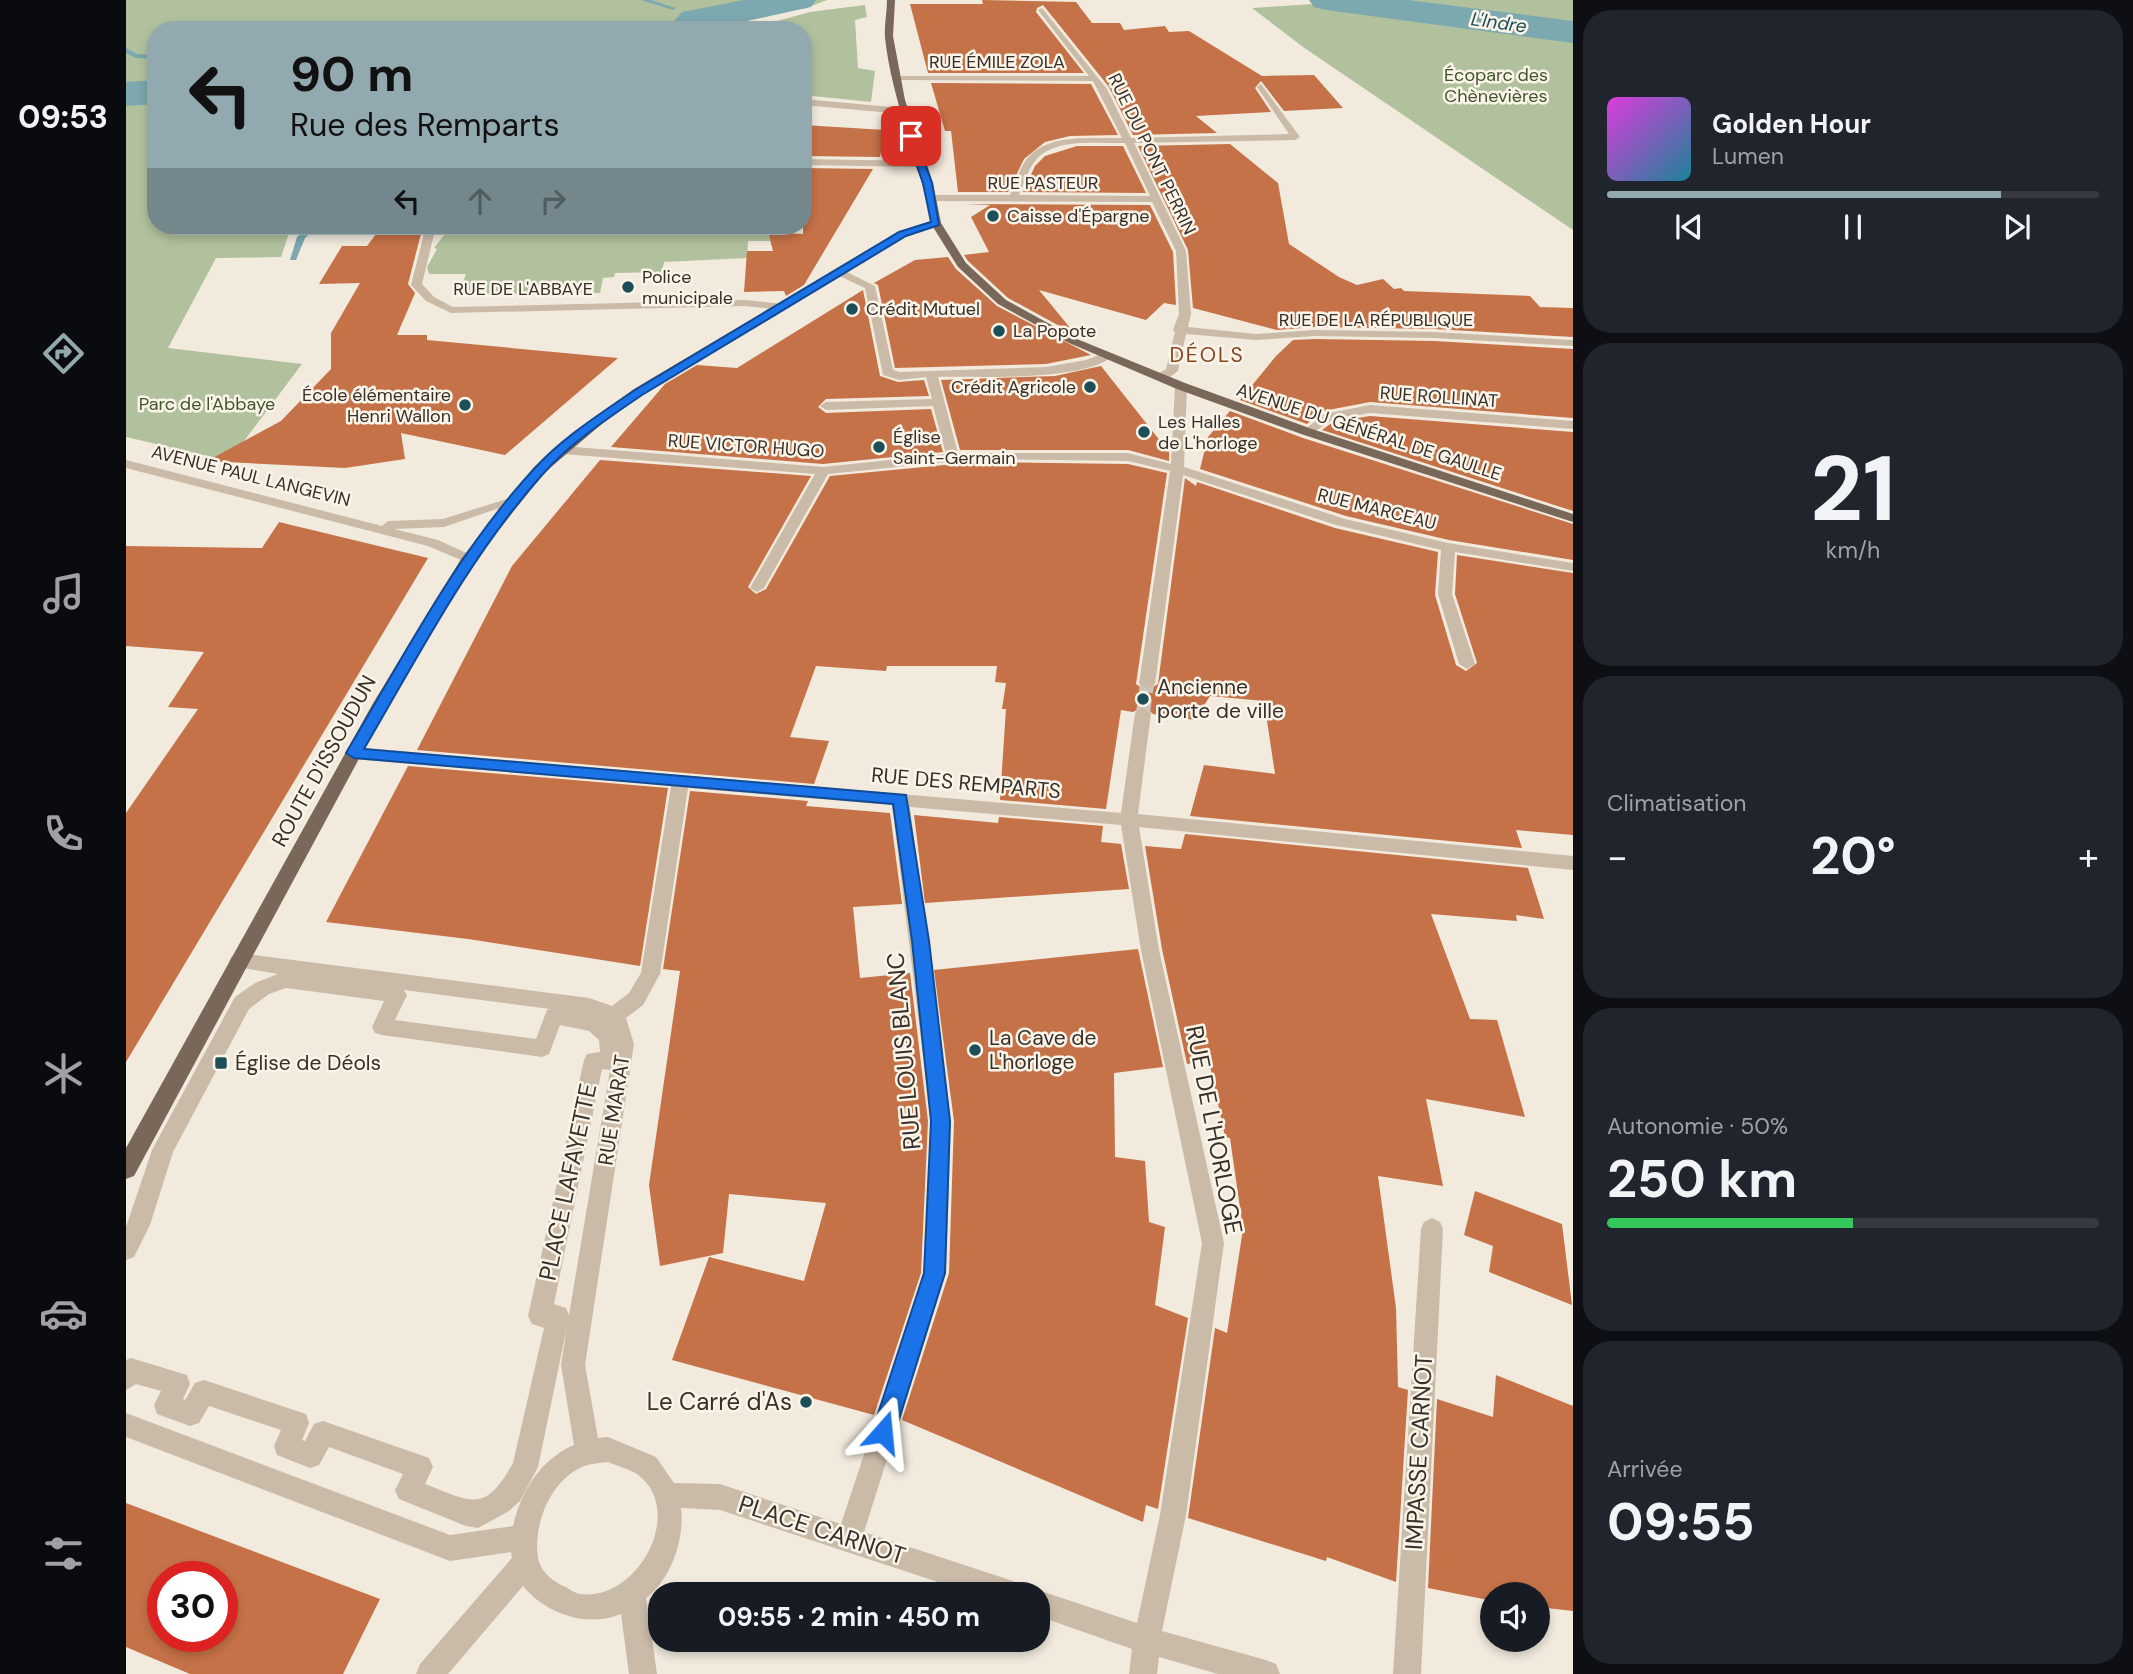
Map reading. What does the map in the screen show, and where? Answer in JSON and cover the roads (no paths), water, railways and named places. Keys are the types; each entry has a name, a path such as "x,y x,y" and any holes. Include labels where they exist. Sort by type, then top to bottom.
{"main road":[{"name":"AVENUE DU GÉNÉRAL DE GAULLE","path":"892,1 889,36 903,111 931,198 936,223 962,265 1002,302 1107,356 1181,386 1308,432 1573,518"},
{"name":"ROUTE D'ISSOUDUN","path":"126,1169 354,753 468,559 539,470 599,420 638,392 902,234 936,223"}],"street":[{"name":"RUE DU PONT PERRIN","path":"1042,10 1096,79 1181,251 1185,314 1179,330 1172,371 1161,377"},
{"name":"RUE ÉMILE ZOLA","path":"897,78 1096,79"},
{"path":"1013,199 1035,152 1046,146 1065,142 1295,137 1261,87"},
{"path":"812,103 903,111"},
{"path":"812,162 920,164"},
{"name":"RUE PASTEUR","path":"931,198 1154,199"},
{"name":"RUE DE L'ABBAYE","path":"428,235 415,285 430,299 451,310 745,303 784,307"},
{"path":"839,272 870,286 887,372 899,376 1063,369 1091,365 1107,356"},
{"name":"RUE DE LA RÉPUBLIQUE","path":"1179,330 1256,337 1341,333 1573,343"},
{"path":"931,373 953,457"},
{"path":"1147,684 1177,469 1181,386"},
{"path":"826,406 938,402"},
{"name":"RUE ROLLINAT","path":"1308,432 1328,418 1370,409 1573,425"},
{"name":"RUE VICTOR HUGO","path":"563,450 822,471 976,455 1128,457 1177,469"},
{"name":"AVENUE PAUL LANGEVIN","path":"126,464 433,543 468,559"},
{"name":"RUE MARCEAU","path":"1177,469 1341,522 1448,547 1573,567"},
{"path":"757,588 822,471"},
{"name":"AVENUE PAUL LANGEVIN","path":"367,526 444,523 513,501"},
{"path":"1448,547 1445,594 1467,664"},
{"name":"RUE DE L'HORLOGE","path":"1143,713 1129,820 1150,950 1213,1243 1173,1515 1147,1640 1143,1674"},
{"name":"RUE DES REMPARTS","path":"354,753 900,799 1573,863"},
{"path":"239,961 589,1006 615,1015 636,999 650,974 680,782"},
{"name":"RUE LOUIS BLANC","path":"849,1539 935,1273 941,1121 900,799"},
{"name":"PLACE LAFAYETTE","path":"126,1249 139,1225 163,1150 242,1003 257,990 275,982 286,979 397,995 382,1027 542,1048 554,1016 593,1022 605,1032 610,1041 610,1061 594,1060 540,1316 558,1316 525,1468 512,1492 500,1502 478,1515 466,1513 408,1490 420,1466 323,1433 310,1456 286,1446 297,1423 204,1392 190,1414 166,1405 178,1384 131,1370 126,1378"},
{"name":"RUE MARAT","path":"588,1452 573,1365 624,1044 615,1015"},
{"name":"IMPASSE CARNOT","path":"1407,1674 1432,1229"},
{"path":"126,1425 450,1548 525,1550"},
{"path":"608,1449 628,1453 645,1462 658,1476 668,1495 671,1521 666,1549 652,1575 632,1595 606,1607 581,1609 557,1601 538,1586 525,1550 528,1514 537,1493 551,1474 568,1460 588,1452 608,1449"},
{"name":"PLACE CARNOT","path":"668,1495 720,1497 977,1582"},
{"path":"430,1674 525,1550"},
{"path":"632,1595 643,1674"},
{"path":"1050,1607 1147,1640 1266,1674"}],"waterway":[{"path":"644,0 673,8"},
{"path":"694,21 799,0"},
{"name":"L'Indre","path":"1326,0 1573,32"},
{"path":"126,50 136,56 147,57"},
{"path":"126,94 147,93"},
{"path":"293,258 304,235"}],"tunnel":[{"path":"1143,713 1147,684"}],"place":[{"name":"Caisse d'Épargne","path":"993,216"},
{"name":"Police municipale","path":"628,287"},
{"name":"Crédit Mutuel","path":"852,309"},
{"name":"La Popote","path":"999,331"},
{"name":"Crédit Agricole","path":"1090,387"},
{"name":"École élémentaire Henri Wallon","path":"465,405"},
{"name":"Les Halles de L'horloge","path":"1144,432"},
{"name":"Église Saint-Germain","path":"879,447"},
{"name":"Ancienne porte de ville","path":"1143,699"},
{"name":"La Cave de L'horloge","path":"975,1050"},
{"name":"Église de Déols","path":"221,1063"},
{"name":"Le Carré d'As","path":"806,1402"}],"district":[{"name":"DÉOLS","path":"1207,355"}],"park label":[{"name":"Écoparc des Chènevières","path":"1496,85"},
{"name":"Parc de l'Abbaye","path":"207,404"}]}
